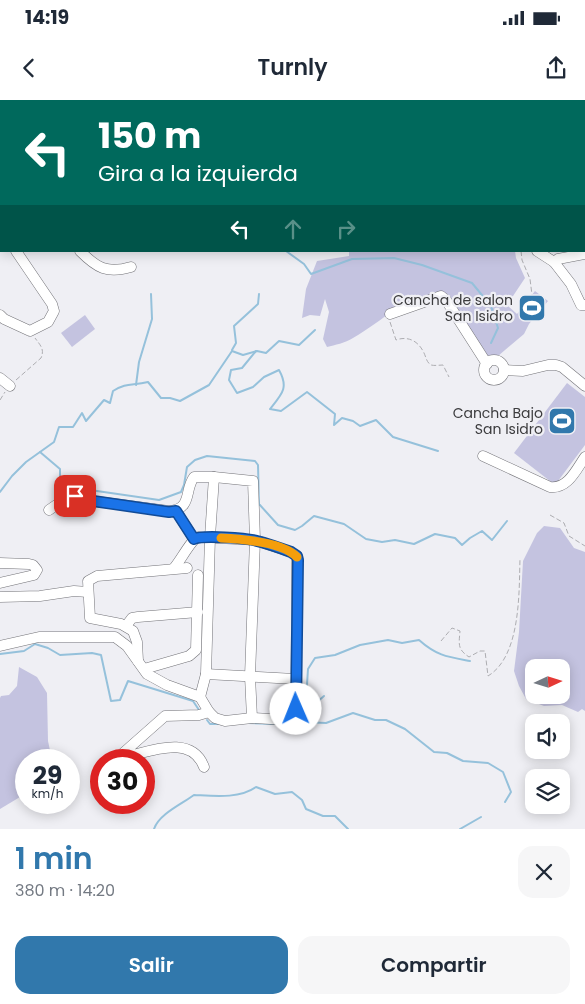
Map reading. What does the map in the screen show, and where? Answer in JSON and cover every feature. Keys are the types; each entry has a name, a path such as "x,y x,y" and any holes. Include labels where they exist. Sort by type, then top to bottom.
{"street":[{"path":"1,319 30,331 48,322 54,311 52,304 17,252"},
{"path":"81,252 90,261 109,271 131,267"},
{"path":"539,252 554,262 571,284 584,308"},
{"path":"554,262 558,259 585,254"},
{"path":"390,314 441,296 446,300 486,364 484,373 490,380 500,378 504,370"},
{"path":"486,364 496,361 501,364 504,370"},
{"path":"504,370 523,371 556,365 585,386"},
{"path":"0,378 10,386"},
{"path":"483,456 555,488 564,485 569,480 585,456"},
{"path":"49,510 68,497 82,496 93,501 169,512 176,511 187,500 190,482 194,477 253,481 255,540 250,676 252,718"},
{"path":"200,697 206,674 210,537 214,477"},
{"path":"176,511 194,539"},
{"path":"0,646 39,637 115,638 127,646 147,674 167,685 200,697 215,718 225,722 252,718 287,720 294,715 296,709 297,556 291,552 255,540 198,537 194,539 174,568"},
{"path":"0,563 29,564 33,565 37,570 29,578 0,583"},
{"path":"141,665 136,637 133,631 126,626 90,618 88,581 97,576 187,568"},
{"path":"141,665 189,656 196,650 198,575"},
{"path":"0,597 40,596 74,591 88,592"},
{"path":"126,626 132,618 198,612"},
{"path":"206,674 295,679"},
{"path":"204,767 202,762 192,752 178,746 129,756 122,754 165,716 199,715 209,712"}],"path":[{"path":"522,252 522,260 530,279 532,295"},
{"path":"390,314 390,326 396,340 408,338 413,340 423,351 429,364 433,366 443,365 449,377"},
{"path":"0,400 10,386 41,358 42,348 30,331"},
{"path":"550,515 564,523 569,536 585,546"},
{"path":"441,641 452,628 460,631 459,646 462,652 469,657 484,651 488,676 496,670 506,657 513,635 517,613 520,558"}],"shaded area":[{"path":"349,252 515,252 525,278 507,305 517,314 535,291 548,301 529,324 524,334 498,356 487,359 442,293 428,295 405,304 350,340 327,347 323,339 329,312 325,299 320,316 310,315 302,318 306,289 317,261 349,256"},
{"path":"85,315 95,329 72,347 61,333"},
{"name":"Cancha Bajo San Isidro","path":"567,383 585,397 585,445 555,485 514,453"},
{"path":"544,526 560,528 574,548 585,552 585,711 582,709 578,712 562,705 544,706 539,704 570,704 570,659 525,659 525,697 519,686 514,671 519,632 523,561 537,533"},
{"path":"19,667 37,677 47,693 50,749 15,749 15,800 0,809 0,698 1,696 9,695 17,686"}],"waterway":[{"path":"287,252 304,264 311,274 352,259 394,258 422,265 472,283 491,306 498,328 491,343"},
{"path":"136,385 139,362 152,319 151,294"},
{"path":"232,350 236,343 234,326 258,304 259,294"},
{"path":"0,492 26,462 54,442 59,427 73,427 82,413 86,421 104,400 110,403 113,391 118,388 148,382 161,398 180,401 209,385 232,351 243,355 257,351 266,353 279,341 299,345 315,330"},
{"path":"256,351 242,368 231,370 229,380 237,393 253,387 264,377 279,370 284,382 283,391 270,409 281,411 307,392 335,414 334,425 342,418 353,421 360,426 376,420 393,437 438,451"},
{"path":"40,452 60,469 60,478 90,490 159,500 181,492 187,467 195,460 207,456 255,461 258,465 259,504 278,525 295,530 314,516 344,524 366,539 382,542 395,540 414,544 435,534 455,538 462,545 482,531 492,540 507,521"},
{"path":"300,708 306,700 308,669 315,658 335,655 360,645 388,640 402,643 419,640 443,655 470,661"},
{"path":"0,654 24,651 35,644 48,648 60,655 92,653 101,655 111,701 120,700 128,681 193,701 199,710"},
{"path":"284,725 293,726 301,716 324,696"},
{"path":"293,726 303,722 326,723 353,713 375,720 386,720 405,729 434,752 447,753 463,761 488,763 503,772 511,792 505,802"},
{"path":"207,720 210,724 220,724"},
{"path":"249,723 274,724"},
{"path":"154,829 166,814 194,795 234,795 256,787 275,794 292,792 302,800 306,809 323,816 335,816 348,829"},
{"path":"460,829 481,817"}],"slow traffic":[{"path":"221,538 255,540 291,552 297,557"}],"place":[{"name":"Cancha de salon San Isidro","path":"532,308"},
{"name":"Cancha Bajo San Isidro","path":"562,421"}],"route":[{"path":"75,496 82,496 93,501 169,512 176,511 194,539 210,537 255,540 291,552 297,556 296,709"}]}
